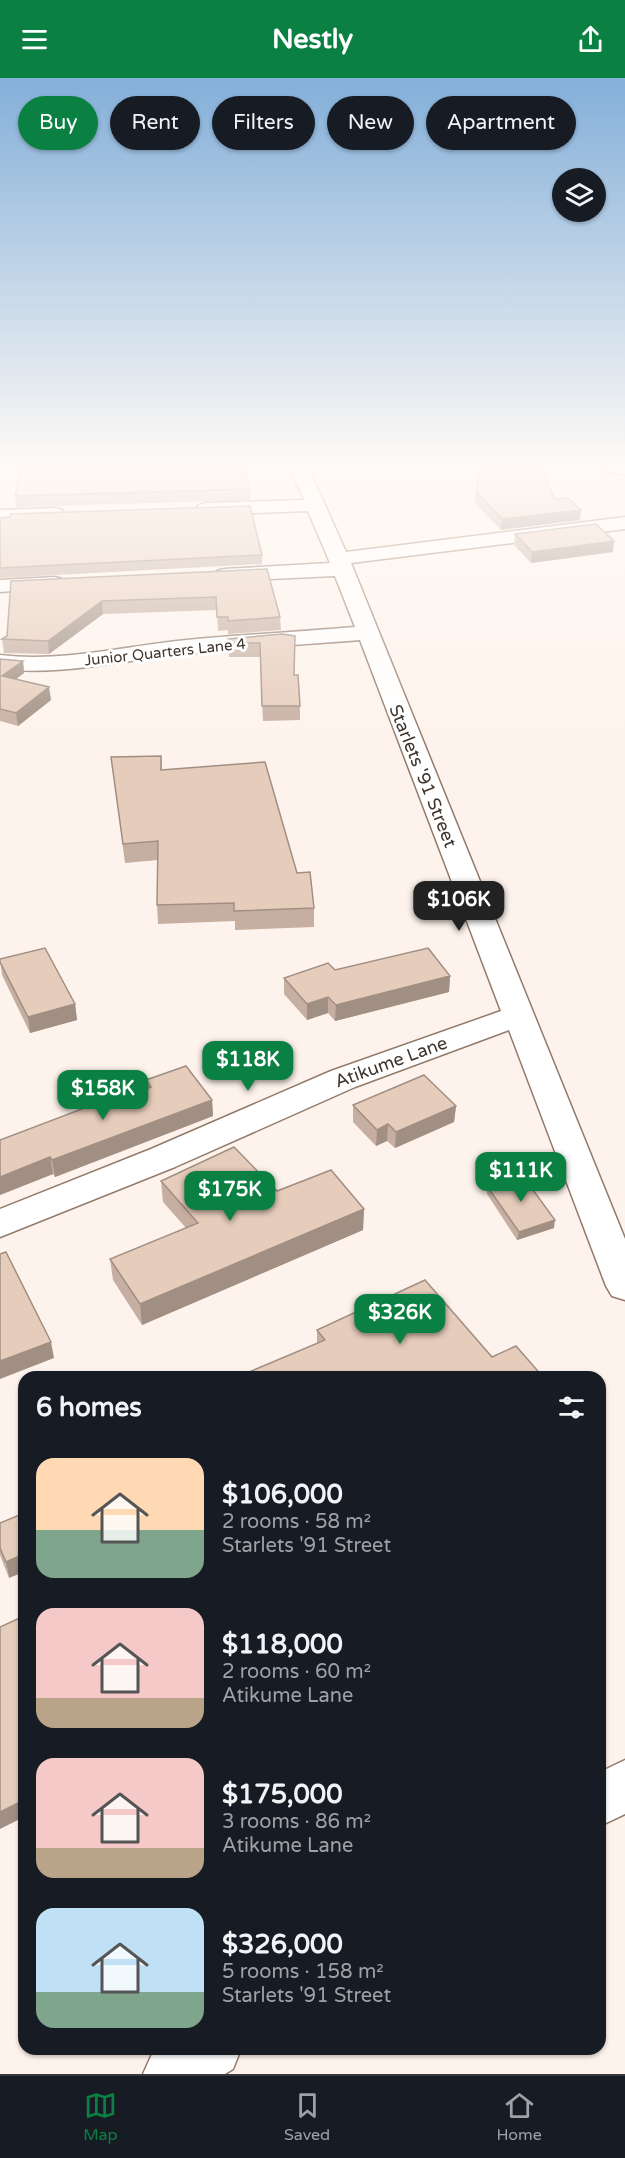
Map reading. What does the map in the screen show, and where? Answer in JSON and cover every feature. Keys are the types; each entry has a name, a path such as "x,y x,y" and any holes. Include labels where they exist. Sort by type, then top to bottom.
{"street":[{"name":"Starlets '91 Street","path":"338,560 625,1286"},
{"path":"201,576 367,560"},
{"path":"0,586 71,582"},
{"name":"Junior Quarters Lane 4","path":"0,662 21,666 55,664 177,648 366,633"},
{"name":"Atikume Lane","path":"0,1224 163,1158 343,1079 518,1016"},
{"path":"606,1797 625,1785"},
{"path":"172,2074 203,2055"}],"building":[{"path":"0,560 158,560 0,568"},
{"path":"267,569 280,617 228,621 228,617 217,617 216,597 102,601 48,641 2,639 7,636 11,581"},
{"path":"282,634 295,636 294,675 298,675 300,706 262,706 260,643 229,643 228,639"},
{"path":"0,659 23,661 2,676 49,687 16,713 0,709"},
{"path":"161,756 161,770 265,762 297,873 310,872 314,908 234,911 234,903 157,905 158,841 123,844 111,757"},
{"path":"45,948 75,1004 28,1017 0,959"},
{"path":"428,948 450,976 336,1005 328,997 307,1004 284,978 328,963 335,970"},
{"path":"186,1066 212,1100 0,1177 0,1140 92,1105 94,1107 151,1087 146,1080"},
{"path":"424,1075 456,1106 396,1132 388,1124 377,1130 353,1105"},
{"path":"234,1147 277,1191 331,1170 364,1209 140,1304 110,1259 198,1223 161,1181"},
{"path":"522,1175 555,1220 519,1232 487,1186"},
{"path":"6,1252 51,1342 0,1361 0,1254"},
{"path":"425,1280 492,1357 516,1346 538,1371 251,1371 325,1340 317,1330"},
{"path":"18,1516 18,1557 6,1562 0,1548 0,1523"},
{"path":"18,1619 18,1803 0,1812 0,1627"}]}
